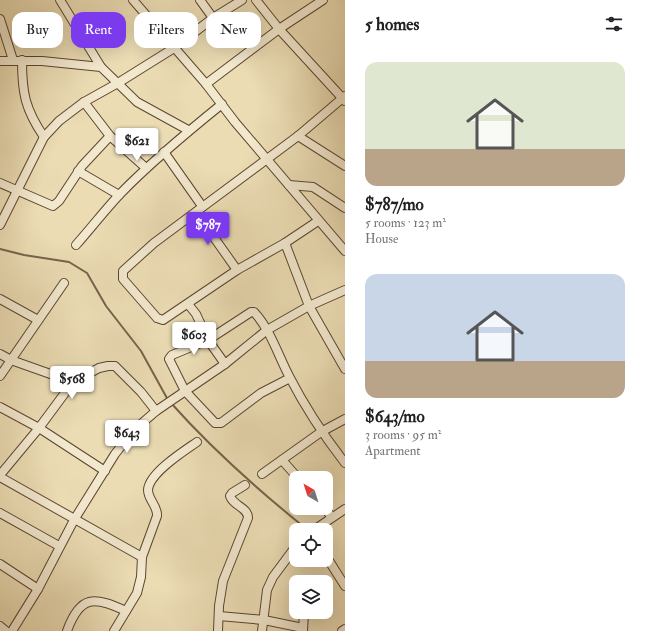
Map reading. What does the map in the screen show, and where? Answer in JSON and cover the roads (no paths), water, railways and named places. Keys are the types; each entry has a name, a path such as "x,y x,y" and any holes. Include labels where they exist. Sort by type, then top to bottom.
{"street":[{"path":"60,0 101,67 137,102 188,130"},
{"path":"133,0 143,12"},
{"path":"200,0 209,12"},
{"path":"223,12 242,0"},
{"path":"256,0 279,29 344,99 298,136 266,157 154,243 123,271 122,275 125,282 159,319 163,320 237,270 285,243 318,221"},
{"path":"206,84 279,29 323,0"},
{"path":"0,19 13,60"},
{"path":"198,30 206,23"},
{"path":"0,225 44,137 59,121 84,102 118,84 174,48 206,84 318,221 345,251"},
{"path":"0,61 22,60 101,67"},
{"path":"22,60 22,88 26,105 33,121 44,137"},
{"path":"84,102 110,136 146,168"},
{"path":"76,245 119,195 146,168 188,130 222,104"},
{"path":"0,182 53,206 59,201 78,171 110,136"},
{"path":"298,136 345,166"},
{"path":"164,152 237,270"},
{"path":"78,171 119,195"},
{"path":"289,185 313,187 345,208"},
{"path":"285,243 309,306 345,368"},
{"path":"0,376 64,282"},
{"path":"12,631 38,589 59,546 74,520 126,440 156,412 185,390 225,364 267,330 309,306 345,290"},
{"path":"0,299 38,320"},
{"path":"188,304 196,314 208,340 225,364"},
{"path":"290,378 261,393 218,424 213,422 185,390 169,359 172,355 208,340 253,311 267,330 290,378 321,432 345,463"},
{"path":"0,354 11,360 73,382"},
{"path":"142,557 74,520 0,476 39,428 73,382 99,368 114,366 141,392 156,412"},
{"path":"0,407 39,428 105,471"},
{"path":"262,474 321,432 345,419"},
{"path":"114,631 138,593 141,577 142,557 157,516 157,511 149,495 150,485 157,474 196,442"},
{"path":"282,460 292,471"},
{"path":"218,631 223,581 248,518 246,512 231,500 230,496 232,493 245,485"},
{"path":"0,513 59,546"},
{"path":"324,523 332,517 343,513"},
{"path":"262,631 268,590 273,577 289,555"},
{"path":"0,564 38,589"},
{"path":"333,566 344,582"},
{"path":"67,631 72,616 81,606 93,600 106,602 126,611"},
{"path":"219,616 264,620 303,630 304,619"},
{"path":"0,626 6,631"}],"waterway":[{"path":"0,249 24,255 69,262 87,273 106,306 141,351 168,400"},
{"path":"171,403 186,420 235,468 299,523"}]}
